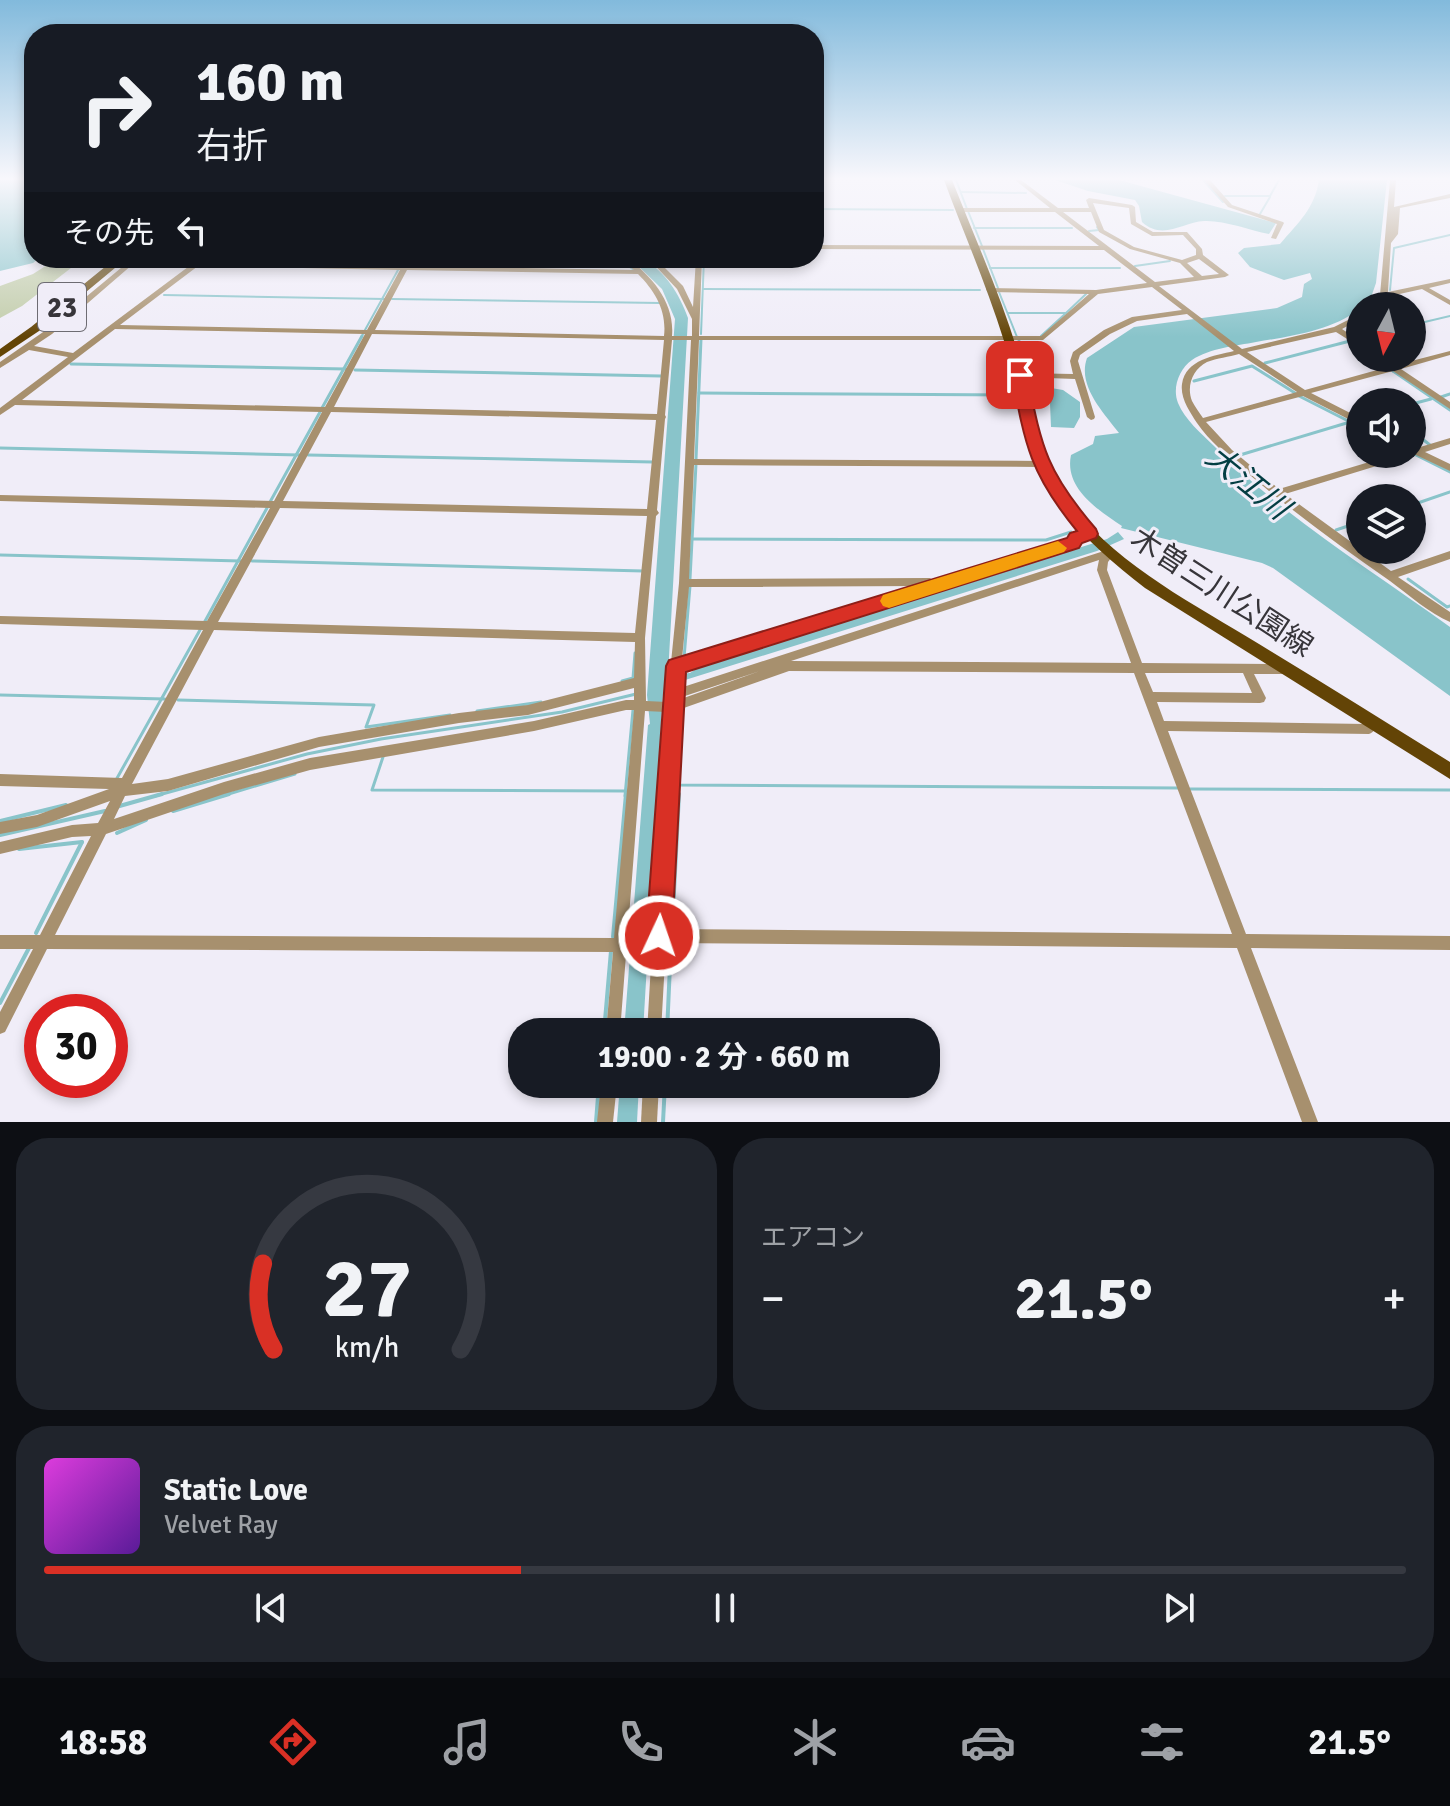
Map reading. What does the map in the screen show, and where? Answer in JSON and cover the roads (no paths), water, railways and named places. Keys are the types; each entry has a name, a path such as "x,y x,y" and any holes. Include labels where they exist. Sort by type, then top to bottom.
{"main road":[{"name":"木曽三川公園線","path":"968,232 1020,375 1040,464 1061,499 1101,544 1150,584 1450,771"},
{"name":"23","path":"0,354 110,268"}],"street":[{"path":"1085,232 1240,351 1304,393 1346,415"},
{"path":"1103,232 1132,248 1182,262 1200,278"},
{"path":"990,290 1096,292 1225,275 1200,256 1199,249 1185,233 1149,232"},
{"path":"1274,238 1277,232"},
{"path":"1384,292 1388,232"},
{"path":"1387,244 1393,241 1395,232"},
{"path":"824,247 1132,248"},
{"path":"1182,262 1200,256"},
{"path":"0,366 125,268"},
{"path":"0,412 192,268"},
{"path":"0,1027 122,790 405,268 640,272"},
{"path":"614,1018 640,696 640,638 670,338 665,305 635,268"},
{"path":"661,268 680,288 695,320"},
{"path":"655,1018 671,700 684,583 698,268"},
{"path":"1402,292 1450,281"},
{"path":"1425,288 1450,303"},
{"path":"115,327 670,338 1043,338 1096,292"},
{"path":"1091,417 1074,361 1076,354 1107,332 1135,319 1189,313"},
{"path":"1346,324 1337,329 1205,360 1191,370 1186,381 1188,401 1200,421 1239,460 1450,618"},
{"path":"1337,329 1346,335"},
{"path":"27,347 75,356"},
{"path":"1426,360 1450,353"},
{"path":"1200,421 1380,372"},
{"path":"1401,372 1450,406"},
{"path":"1020,375 1078,377"},
{"path":"13,402 662,417"},
{"path":"1426,447 1450,441"},
{"path":"1426,458 1450,468"},
{"path":"689,462 1040,464"},
{"path":"1279,492 1356,468"},
{"path":"0,498 654,513"},
{"path":"684,583 924,584 1076,538 1101,544"},
{"path":"676,669 1073,543 1076,538"},
{"path":"1101,544 1102,570 1310,1122"},
{"path":"671,700 1101,544"},
{"path":"1391,575 1450,555"},
{"path":"0,620 640,638"},
{"path":"0,780 122,790 168,785 319,742 459,718 640,696 671,700 789,666 1287,669"},
{"path":"1149,697 1260,698 1246,669"},
{"path":"0,848 103,827 310,764 534,726 626,705 640,696"},
{"path":"1160,726 1369,729 1373,723"},
{"path":"144,788 303,740 363,729"},
{"path":"0,828 37,821 122,790"},
{"path":"659,936 1450,943"},
{"path":"0,942 620,945"},
{"path":"605,1122 608,1098"},
{"path":"649,1122 650,1098"}],"water":[{"path":"0,232 24,232 24,265 0,271"},
{"name":"大江川","path":"1290,232 1381,232 1373,292 1346,292 1346,317 1297,335 1223,348 1199,356 1187,364 1180,374 1176,397 1194,426 1268,495 1346,554 1346,564 1360,564 1450,627 1450,696 1273,568 1121,528 1085,497 1073,478 1071,455 1093,444 1095,436 1119,433 1089,389 1085,368 1087,358 1134,327 1277,308 1302,297 1304,284 1312,279 1310,273 1284,280 1250,267 1238,253 1244,248 1280,244"},
{"path":"640,268 656,268 665,277 688,318 668,675 690,673 699,667 1107,539 1118,532 1124,539 1097,551 666,686 663,694 644,1018 625,1018 650,724 647,695 675,319 662,289"},
{"path":"1051,388 1063,390 1080,402 1080,417 1074,428 1051,427 1050,403 1035,395 1048,395"},
{"path":"619,1098 638,1098 637,1122 617,1122"}],"waterway":[{"path":"977,232 982,246"},
{"path":"1390,290 1394,248 1450,235"},
{"path":"983,249 990,268"},
{"path":"1135,266 1170,261"},
{"path":"701,334 704,268"},
{"path":"990,268 1120,268"},
{"path":"990,268 998,288"},
{"path":"382,299 398,270"},
{"path":"703,289 980,290"},
{"path":"999,292 1017,337"},
{"path":"1066,313 1086,294"},
{"path":"164,295 382,299"},
{"path":"365,330 382,299"},
{"path":"392,299 660,303"},
{"path":"1008,313 1066,313"},
{"path":"1041,336 1066,313"},
{"path":"1426,322 1450,316"},
{"path":"344,369 362,336"},
{"path":"696,459 701,339"},
{"path":"1019,341 1032,373"},
{"path":"1265,363 1346,342"},
{"path":"71,364 344,369"},
{"path":"1194,381 1252,366 1295,393"},
{"path":"322,408 344,369"},
{"path":"355,370 661,376"},
{"path":"1394,372 1450,410"},
{"path":"1033,378 1041,396"},
{"path":"699,393 1014,395"},
{"path":"1441,397 1450,394"},
{"path":"1299,396 1346,420"},
{"path":"1426,400 1431,399"},
{"path":"296,455 320,412"},
{"name":"大江川","path":"1240,455 1346,423"},
{"path":"1426,442 1430,445"},
{"path":"0,448 296,455"},
{"path":"270,502 296,455"},
{"path":"308,455 653,462"},
{"path":"1426,460 1450,472"},
{"path":"692,539 696,464"},
{"path":"1426,500 1450,492"},
{"path":"238,561 267,508"},
{"path":"1336,530 1346,527"},
{"path":"692,539 1046,540 1071,532"},
{"path":"690,579 692,539"},
{"path":"0,555 238,561"},
{"path":"204,623 238,561"},
{"path":"252,561 643,571"},
{"path":"1408,579 1447,607 1450,606"},
{"path":"690,586 684,658 886,595"},
{"path":"161,699 200,630"},
{"path":"622,681 633,678 635,653"},
{"path":"155,796 307,754 381,739 562,712 636,694"},
{"path":"0,695 161,699"},
{"path":"116,780 161,699"},
{"path":"178,700 374,705 366,727 450,715"},
{"path":"477,711 541,702"},
{"path":"679,707 675,785 679,785"},
{"path":"625,791 633,710"},
{"path":"383,757 372,790 625,791"},
{"path":"222,796 295,774"},
{"path":"678,796 679,785"},
{"path":"679,785 1179,788"},
{"path":"1190,789 1450,790"},
{"path":"625,791 625,796"},
{"path":"116,807 162,794"},
{"path":"173,811 229,794"},
{"path":"613,937 626,794"},
{"path":"672,931 679,794"},
{"path":"0,821 66,805"},
{"path":"0,835 105,811"},
{"path":"117,833 146,820"},
{"path":"19,849 82,842 36,933"},
{"path":"668,1018 671,943"},
{"path":"0,1003 30,946"},
{"path":"605,1018 611,951"},
{"path":"596,1122 598,1098"},
{"path":"663,1122 664,1098"}]}
